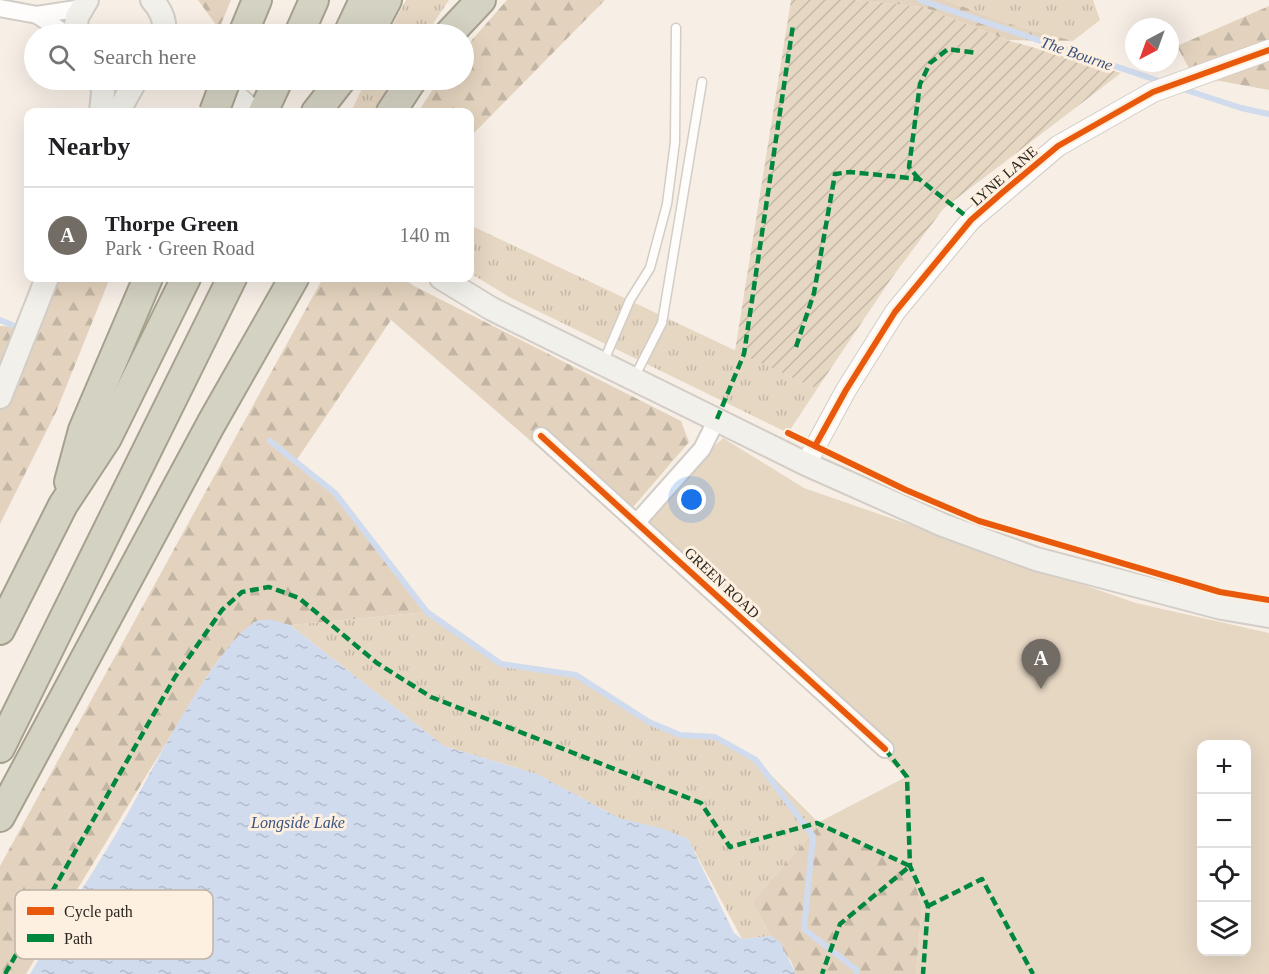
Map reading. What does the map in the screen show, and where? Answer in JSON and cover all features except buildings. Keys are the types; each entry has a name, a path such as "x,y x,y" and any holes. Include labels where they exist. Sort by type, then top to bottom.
{"highway":[{"path":"247,24 257,0"},
{"path":"303,24 314,0"},
{"path":"353,24 364,0"},
{"path":"374,24 387,0"},
{"path":"458,24 481,0"},
{"path":"216,108 222,90"},
{"path":"265,108 273,90"},
{"path":"317,108 325,90"},
{"path":"318,108 333,90"},
{"path":"394,108 405,90"},
{"path":"63,505 83,430 146,282"},
{"path":"0,630 63,505 107,438 184,282"},
{"path":"0,748 230,282"},
{"path":"0,817 211,424 292,282"}],"main road":[{"path":"152,0 160,10 164,24"},
{"path":"76,24 84,4"},
{"path":"101,108 103,90"},
{"path":"120,108 130,90"},
{"path":"229,90 249,108"},
{"path":"0,397 45,282"},
{"path":"448,282 492,309 806,464 943,525 1036,559 1222,608 1269,616"}],"street":[{"path":"38,15 84,4"},
{"path":"0,8 38,15 51,24"},
{"name":"LYNE LANE","path":"806,464 846,390 894,312 971,220 1058,146 1153,92 1269,50"},
{"path":"637,522 702,449 717,419"},
{"name":"GREEN ROAD","path":"541,436 885,750"}],"lane":[{"path":"603,363 630,300 650,268 667,204 675,142 676,28"},
{"path":"634,378 662,323 702,82"}],"green space":[{"path":"198,0 231,0 221,24 215,24"},
{"path":"406,0 449,0 433,24 393,24"},
{"path":"507,0 605,0 474,133 474,108 421,108 432,90 474,90 474,38"},
{"path":"791,0 854,0 923,7 1007,40 1121,73 943,209 891,279 817,389 735,351"},
{"path":"854,0 945,0 1007,23 1073,41 1007,40 923,7"},
{"path":"945,0 1093,0 1100,20 1073,41 1007,23"},
{"path":"1269,6 1269,90 1193,76 1179,50 1179,45"},
{"path":"361,90 389,90 378,108 353,108"},
{"path":"474,227 817,389 788,433 509,297 474,275"},
{"path":"58,282 108,282 56,412 0,524 0,326 38,328"},
{"path":"321,282 408,282 681,421 689,442 622,520 391,320 296,461 335,493 427,612 290,625 254,622 219,659 205,679 77,890 15,890 15,959 35,959 26,974 0,974 0,866"},
{"path":"723,438 804,488 1136,603 1269,633 1269,974 916,974 922,906 910,866 817,823 906,777 637,522"},
{"path":"427,612 501,664 576,675 649,722 680,735 715,737 756,760 820,824 752,902 771,936 742,939 688,839 619,818 537,774 444,746 290,625"},
{"path":"820,824 910,866 922,906 916,974 796,974 791,961 771,936 752,902"}],"water":[{"name":"Longside Lake","path":"260,620 272,620 290,625 444,746 537,774 619,818 664,829 688,839 734,933 742,939 771,936 780,942 796,974 30,974 39,959 213,959 213,890 81,890 203,682 243,631"}],"waterway":[{"name":"The Bourne","path":"920,0 1162,82"},
{"name":"The Bourne","path":"1180,88 1241,108 1269,114"},
{"path":"0,320 12,325"},
{"path":"270,441 335,493 427,612 501,664 576,675 649,722 680,735 715,737 756,760 813,836 804,929 857,970 857,974"}],"marked path":[{"path":"717,419 744,354 793,25"},
{"path":"919,179 909,167 920,84 930,63 948,49 977,53"},
{"path":"796,347 814,293 835,174 850,172 919,179 971,220"},
{"path":"53,890 175,677 222,610 242,592 269,587 299,598 377,663 431,697 701,803 730,847 817,823 910,866 840,924 822,974"},
{"path":"885,749 907,777 910,866 928,906 923,974"},
{"path":"928,906 982,879 1033,974"},
{"path":"5,974 15,957"}],"cycle path":[{"path":"815,446 846,390 895,312 971,220 1003,192 1058,146 1153,92 1269,50"},
{"path":"788,433 906,490 979,521 1220,592 1269,600"},
{"path":"541,436 885,749"}],"place":[{"name":"Thorpe Green","path":"1041,689"}]}
